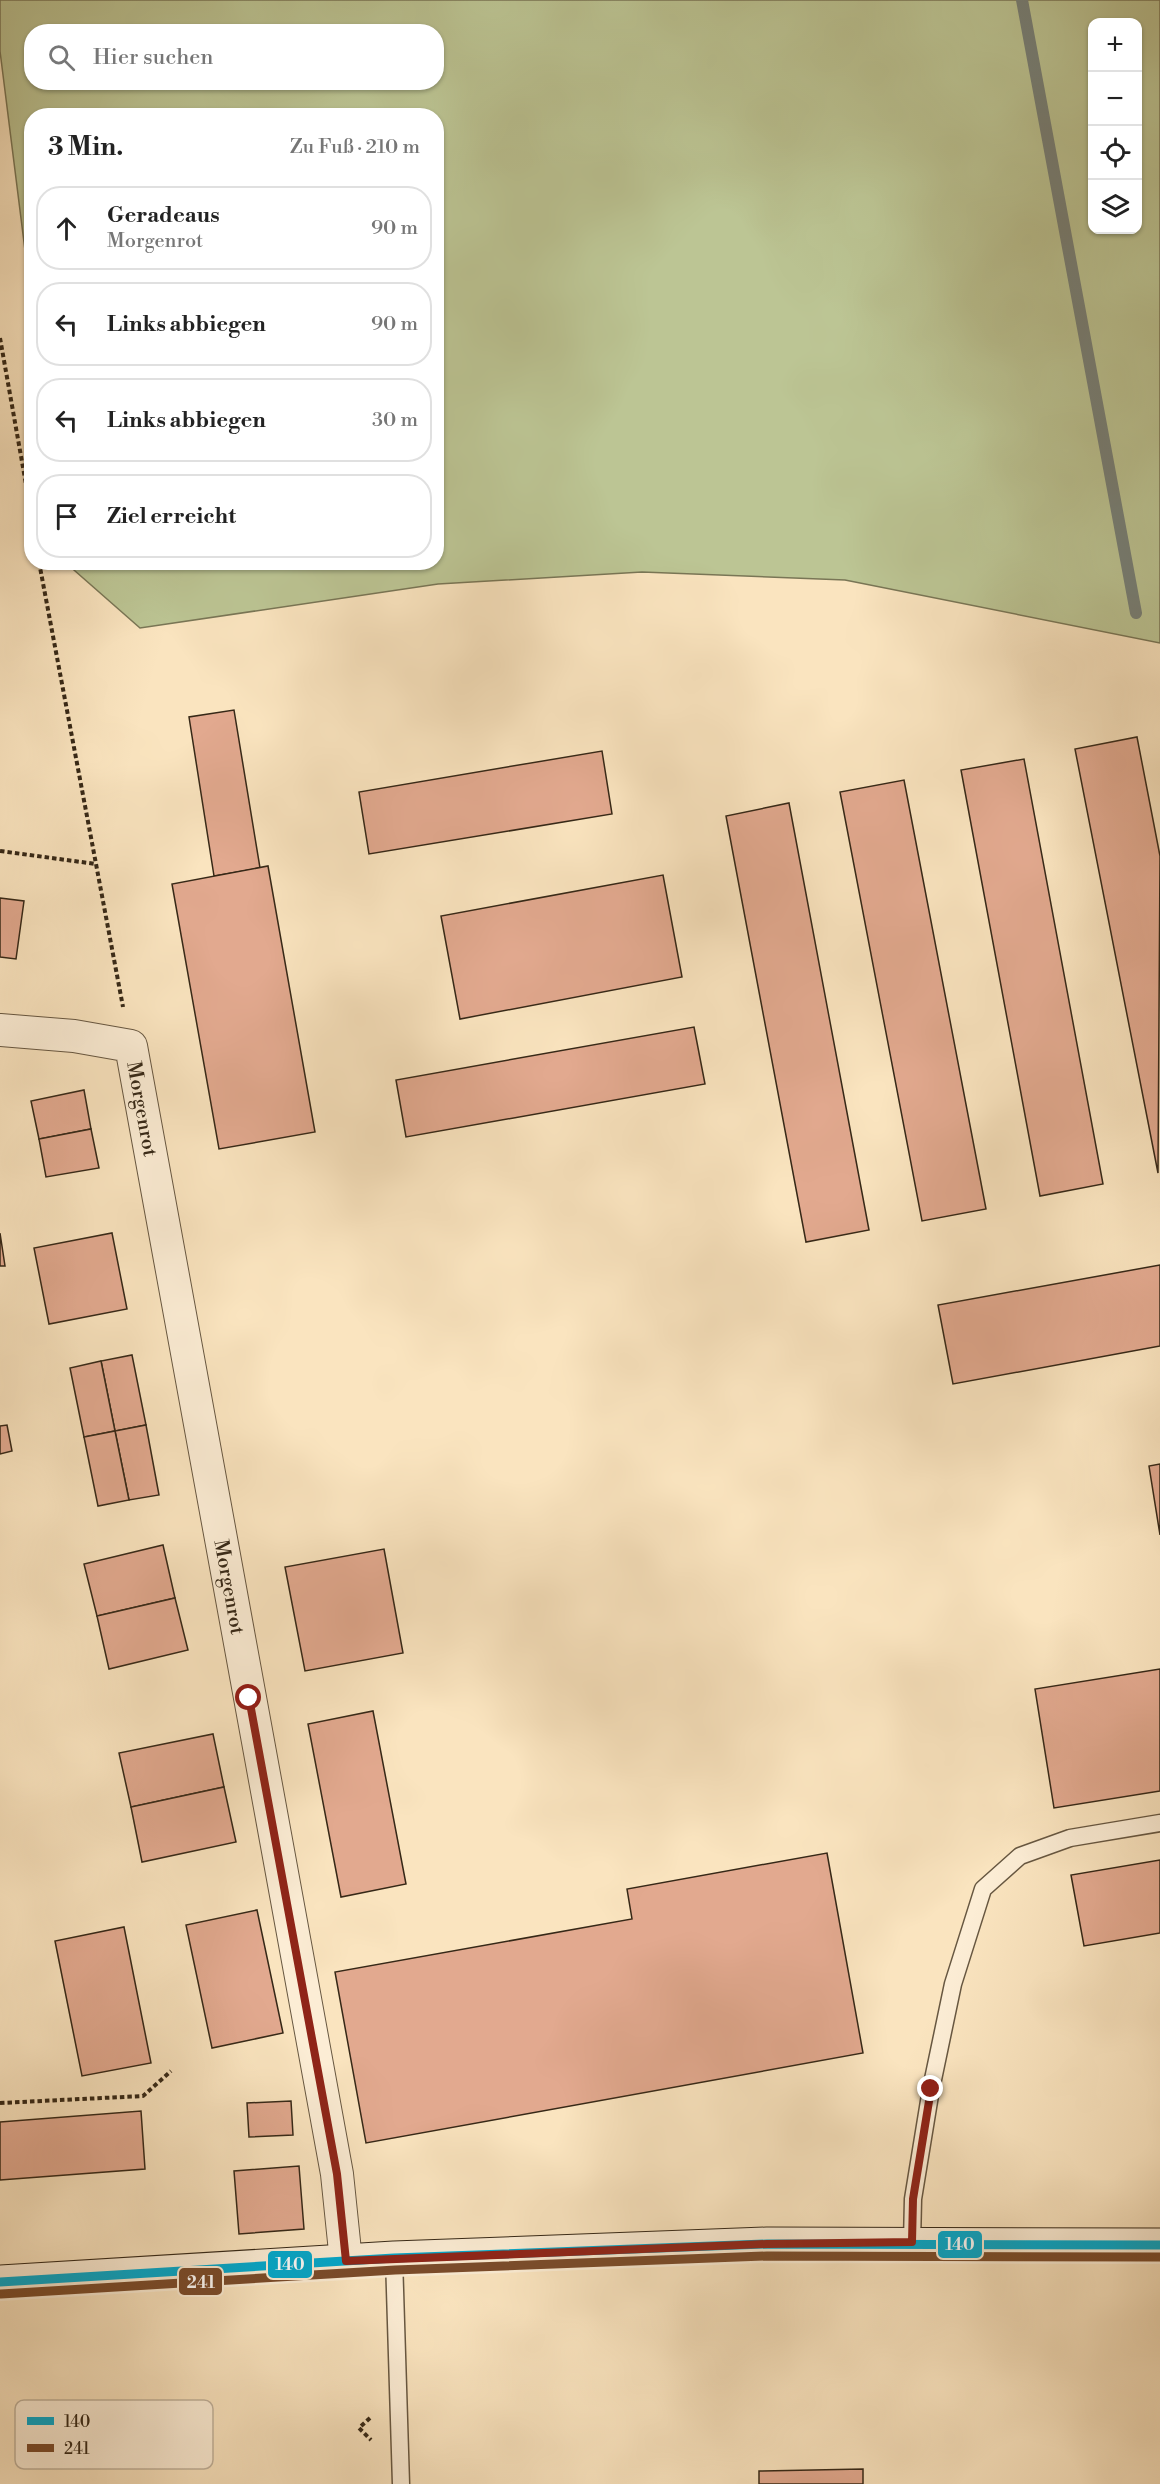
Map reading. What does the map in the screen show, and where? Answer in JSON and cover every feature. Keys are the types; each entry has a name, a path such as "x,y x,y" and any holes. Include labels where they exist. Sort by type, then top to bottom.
{"main road":[{"path":"0,2282 394,2258 767,2244 912,2242 1160,2245"}],"street":[{"name":"Morgenrot","path":"0,1030 74,1036 131,1046 337,2174 346,2261"}],"lane":[{"path":"912,2242 913,2199 931,2089 953,1984 983,1889 1020,1856 1070,1838 1160,1823"},
{"path":"394,2258 401,2484"}],"path":[{"path":"0,338 24,473"},
{"path":"41,570 131,1046"},
{"path":"0,850 96,864"},
{"path":"0,2103 143,2096 171,2072"}],"green space":[{"path":"0,0 1160,0 1160,643 845,580 642,572 438,584 140,628 74,570 444,570 444,108 24,108 24,242 0,51"}],"building":[{"path":"234,710 260,868 214,876 189,717"},
{"path":"1137,737 1160,856 1158,1173 1075,749"},
{"path":"602,751 612,814 369,854 359,792"},
{"path":"1024,759 1103,1184 1040,1196 961,770"},
{"path":"904,780 986,1209 922,1221 840,792"},
{"path":"789,803 869,1230 806,1242 726,816"},
{"path":"268,866 315,1132 219,1149 172,884"},
{"path":"663,875 682,977 460,1019 441,916"},
{"path":"0,898 24,901 16,959 0,957"},
{"path":"694,1027 705,1084 406,1137 396,1080"},
{"path":"84,1090 91,1129 39,1139 31,1101"},
{"path":"91,1129 99,1168 46,1177 39,1139"},
{"path":"0,1233 5,1266 0,1266"},
{"path":"112,1233 127,1309 49,1324 34,1248"},
{"path":"1160,1265 1160,1346 953,1384 938,1305"},
{"path":"132,1355 146,1425 115,1431 101,1361"},
{"path":"101,1361 115,1431 84,1437 70,1368"},
{"path":"7,1425 12,1451 0,1454 0,1426"},
{"path":"146,1425 159,1495 129,1500 115,1431"},
{"path":"115,1431 129,1500 98,1506 84,1437"},
{"path":"1160,1464 1160,1535 1149,1466"},
{"path":"163,1545 175,1598 97,1616 84,1564"},
{"path":"384,1549 403,1653 305,1671 285,1567"},
{"path":"175,1598 188,1650 109,1669 97,1616"},
{"path":"1160,1669 1160,1791 1054,1808 1035,1689"},
{"path":"373,1711 406,1884 341,1897 308,1724"},
{"path":"213,1734 224,1787 131,1807 119,1753"},
{"path":"224,1787 236,1842 142,1862 131,1807"},
{"path":"827,1853 863,2053 366,2143 335,1972 632,1919 627,1889"},
{"path":"1160,1860 1160,1933 1084,1946 1071,1875"},
{"path":"257,1910 283,2033 212,2048 186,1925"},
{"path":"124,1927 151,2063 82,2076 55,1941"},
{"path":"291,2101 293,2135 249,2137 247,2103"},
{"path":"141,2111 145,2169 0,2180 0,2122"},
{"path":"299,2166 304,2229 239,2234 234,2171"},
{"path":"863,2469 863,2484 759,2484 759,2471"}],"waterway":[{"path":"1022,0 1136,613"}],"transit line":[{"name":"140","path":"0,2282 394,2258 767,2244 1160,2245"},
{"name":"241","path":"1,2294 395,2270 767,2256 1160,2257"}],"route":[{"path":"249,1698 337,2174 346,2261 767,2244 912,2242 913,2199 931,2089"}]}
